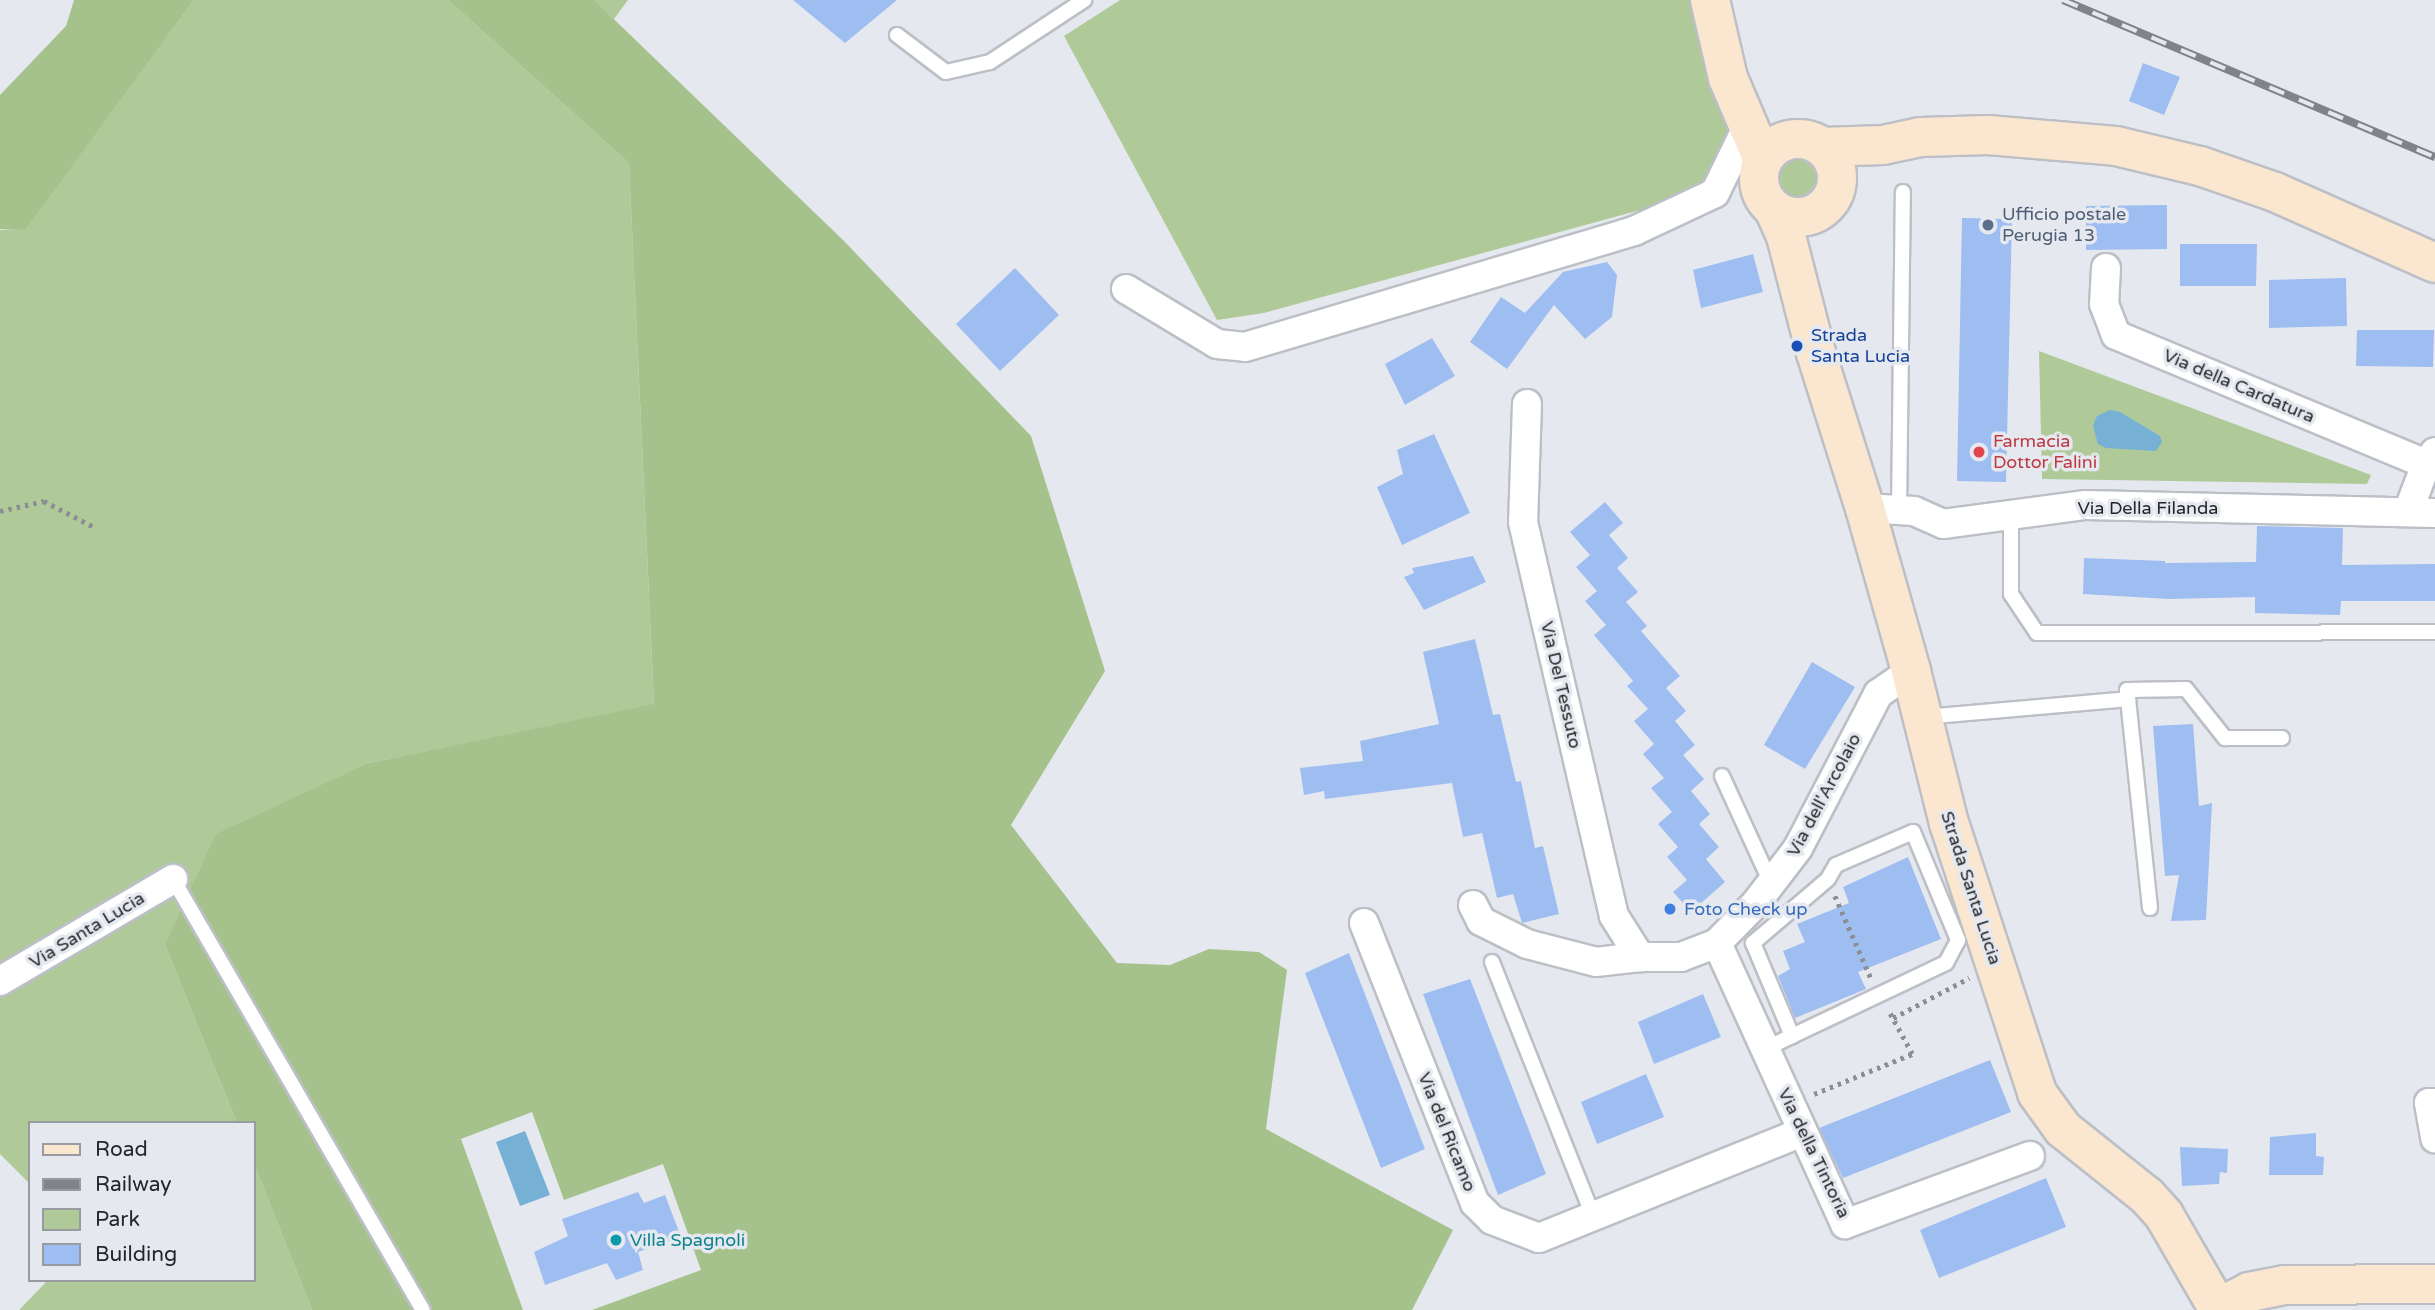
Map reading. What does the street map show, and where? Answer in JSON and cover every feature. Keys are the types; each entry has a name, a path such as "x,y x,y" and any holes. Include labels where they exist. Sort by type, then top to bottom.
{"street":[{"path":"1710,0 1728,78 1755,144 1759,181 1767,201 1774,209 1794,216 1816,212 1831,198 1830,162 1812,141 1789,139 1770,150 1755,144"},
{"path":"1830,162 1883,145 1921,137 1988,135 2116,146 2200,166 2275,192 2435,263"},
{"path":"1126,289 1217,344 1245,347 1634,231 1716,194 1755,144"},
{"name":"Strada Santa Lucia","path":"1774,209 1786,236 1796,285 1882,509 1911,671 1949,823 2037,1093 2063,1129 2147,1195 2164,1215 2219,1309"},
{"name":"Strada Santa Lucia","path":"1796,285 1805,233 1816,212"},
{"name":"Via della Cardatura","path":"2106,268 2104,304 2116,335 2430,458 2421,513"},
{"name":"Via Del Tessuto","path":"1527,404 1523,522 1614,916 1640,957"},
{"name":"Via Della Filanda","path":"1882,509 1914,512 1943,524 2086,505 2421,513"},
{"name":"Via dell'Arcolaio","path":"1473,905 1481,921 1527,944 1596,962 1640,957 1681,957 1717,943 1771,883 1798,848 1878,694 1911,671"},
{"name":"Via Santa Lucia","path":"0,981 173,879"},
{"name":"Via del Ricamo","path":"1364,923 1475,1203 1492,1220 1539,1238 1803,1132"},
{"name":"Via della Tintoria","path":"1717,943 1845,1224 2030,1156"},
{"path":"2435,1103 2429,1103 2435,1138"},
{"path":"2219,1309 2249,1292 2286,1285 2435,1284"}],"lane":[{"path":"897,35 946,72 990,62 1084,0"},
{"path":"1882,509 1903,192"},
{"path":"2011,517 2011,594 2037,633 2435,632"},
{"path":"2150,908 2127,690 2186,689 2225,738 2282,738"},
{"path":"1922,717 2128,699"},
{"path":"1722,776 1771,883"},
{"path":"1765,1049 1946,963 1958,940 1913,832 1836,865 1828,879 1753,943 1792,1036"},
{"path":"173,879 422,1310"},
{"path":"1492,962 1593,1216"}],"path":[{"path":"0,511 44,501 94,527"},
{"path":"1828,879 1879,995"},
{"path":"1790,1104 1912,1054 1893,1018"}],"green space":[{"path":"74,0 194,0 25,230 0,229 0,95 66,26"},
{"path":"194,0 448,0 629,163 654,705 369,763 165,945 236,1121 28,1121 28,1182 0,1154 0,230 25,229"},
{"path":"448,0 594,0 843,240 1031,436 1105,671 1011,825 1117,963 1170,965 1209,949 1259,952 1287,970 1266,1129 1453,1230 1412,1310 592,1310 701,1270 663,1164 564,1200 532,1112 461,1139 523,1310 312,1310 256,1169 256,1121 236,1121 165,945 216,834 369,763 654,704 629,163"},
{"path":"593,0 628,0 614,19"},
{"path":"1120,0 1698,0 1729,138 1706,192 1264,313 1217,320 1064,36"},
{"path":"1797,158 1811,164 1817,178 1811,192 1797,198 1783,192 1777,178 1783,164"},
{"path":"2039,351 2371,475 2367,484 2042,479"},
{"path":"256,1169 312,1310 19,1310 46,1282 256,1282"}],"water":[{"path":"2110,410 2120,412 2160,436 2162,442 2156,451 2106,448 2098,444 2093,426 2097,416"},
{"path":"525,1131 550,1195 520,1206 496,1142"}],"building":[{"path":"793,0 897,0 845,43"},
{"path":"2143,63 2180,77 2164,115 2129,101"},
{"path":"2167,205 2167,249 2086,250 2086,206"},
{"path":"1962,218 2012,219 2006,482 1957,481"},
{"path":"2180,244 2257,244 2256,286 2180,286"},
{"path":"1753,254 1763,292 1701,308 1693,270"},
{"path":"1607,262 1617,275 1612,317 1585,339 1554,305 1507,369 1470,342 1501,297 1525,313 1563,272"},
{"path":"1015,268 1059,315 1000,371 956,324"},
{"path":"2346,278 2347,326 2269,328 2269,280"},
{"path":"2357,330 2434,330 2433,367 2356,366"},
{"path":"1432,338 1455,376 1405,405 1385,364"},
{"path":"1434,434 1470,513 1402,545 1377,487 1403,474 1397,450"},
{"path":"1605,502 1623,523 1609,535 1628,558 1617,568 1638,592 1626,602 1647,626 1641,631 1680,676 1666,688 1686,711 1675,721 1695,745 1683,755 1704,779 1691,791 1710,814 1699,824 1719,847 1706,859 1725,882 1691,912 1673,892 1687,880 1667,857 1678,847 1658,824 1672,812 1651,788 1664,778 1643,754 1654,744 1634,721 1648,709 1627,686 1633,681 1594,635 1606,625 1585,601 1597,591 1576,567 1590,555 1570,532"},
{"path":"2257,526 2343,528 2342,565 2435,564 2435,601 2341,601 2340,615 2255,613 2255,597 2169,599 2083,594 2084,558 2165,563 2256,562"},
{"path":"1473,556 1486,582 1424,610 1404,577 1414,573 1412,568"},
{"path":"1475,639 1493,715 1500,714 1516,782 1521,781 1535,848 1543,846 1559,914 1522,923 1513,894 1497,898 1482,833 1463,837 1452,783 1325,799 1324,791 1304,795 1300,768 1363,761 1360,741 1439,724 1423,652"},
{"path":"1812,662 1855,687 1805,769 1764,745"},
{"path":"2193,724 2199,806 2212,803 2206,920 2171,921 2179,875 2165,876 2153,726"},
{"path":"1908,857 1941,939 1858,972 1866,989 1795,1018 1778,976 1790,969 1783,951 1805,942 1797,924 1849,903 1843,887"},
{"path":"1349,953 1425,1149 1381,1168 1305,973"},
{"path":"1470,979 1546,1174 1498,1195 1423,994"},
{"path":"1703,994 1721,1037 1654,1064 1638,1022"},
{"path":"1990,1060 2011,1112 1843,1178 1819,1128"},
{"path":"1646,1074 1664,1117 1597,1144 1581,1102"},
{"path":"2316,1133 2316,1156 2324,1157 2323,1175 2269,1175 2270,1137"},
{"path":"2180,1147 2228,1149 2227,1173 2220,1172 2219,1184 2182,1186"},
{"path":"2046,1178 2066,1227 1939,1278 1920,1230"},
{"name":"Villa Spagnoli","path":"638,1192 644,1203 665,1195 681,1237 638,1252 643,1270 616,1280 607,1263 545,1285 534,1252 568,1236 562,1219"}],"railway":[{"path":"2063,0 2435,157"}],"place":[{"name":"Ufficio postale Perugia 13","path":"1988,225"},
{"name":"Strada Santa Lucia","path":"1797,346"},
{"name":"Farmacia Dottor Falini","path":"1979,452"},
{"name":"Foto Check up","path":"1670,909"},
{"name":"Villa Spagnoli","path":"616,1240"}]}
